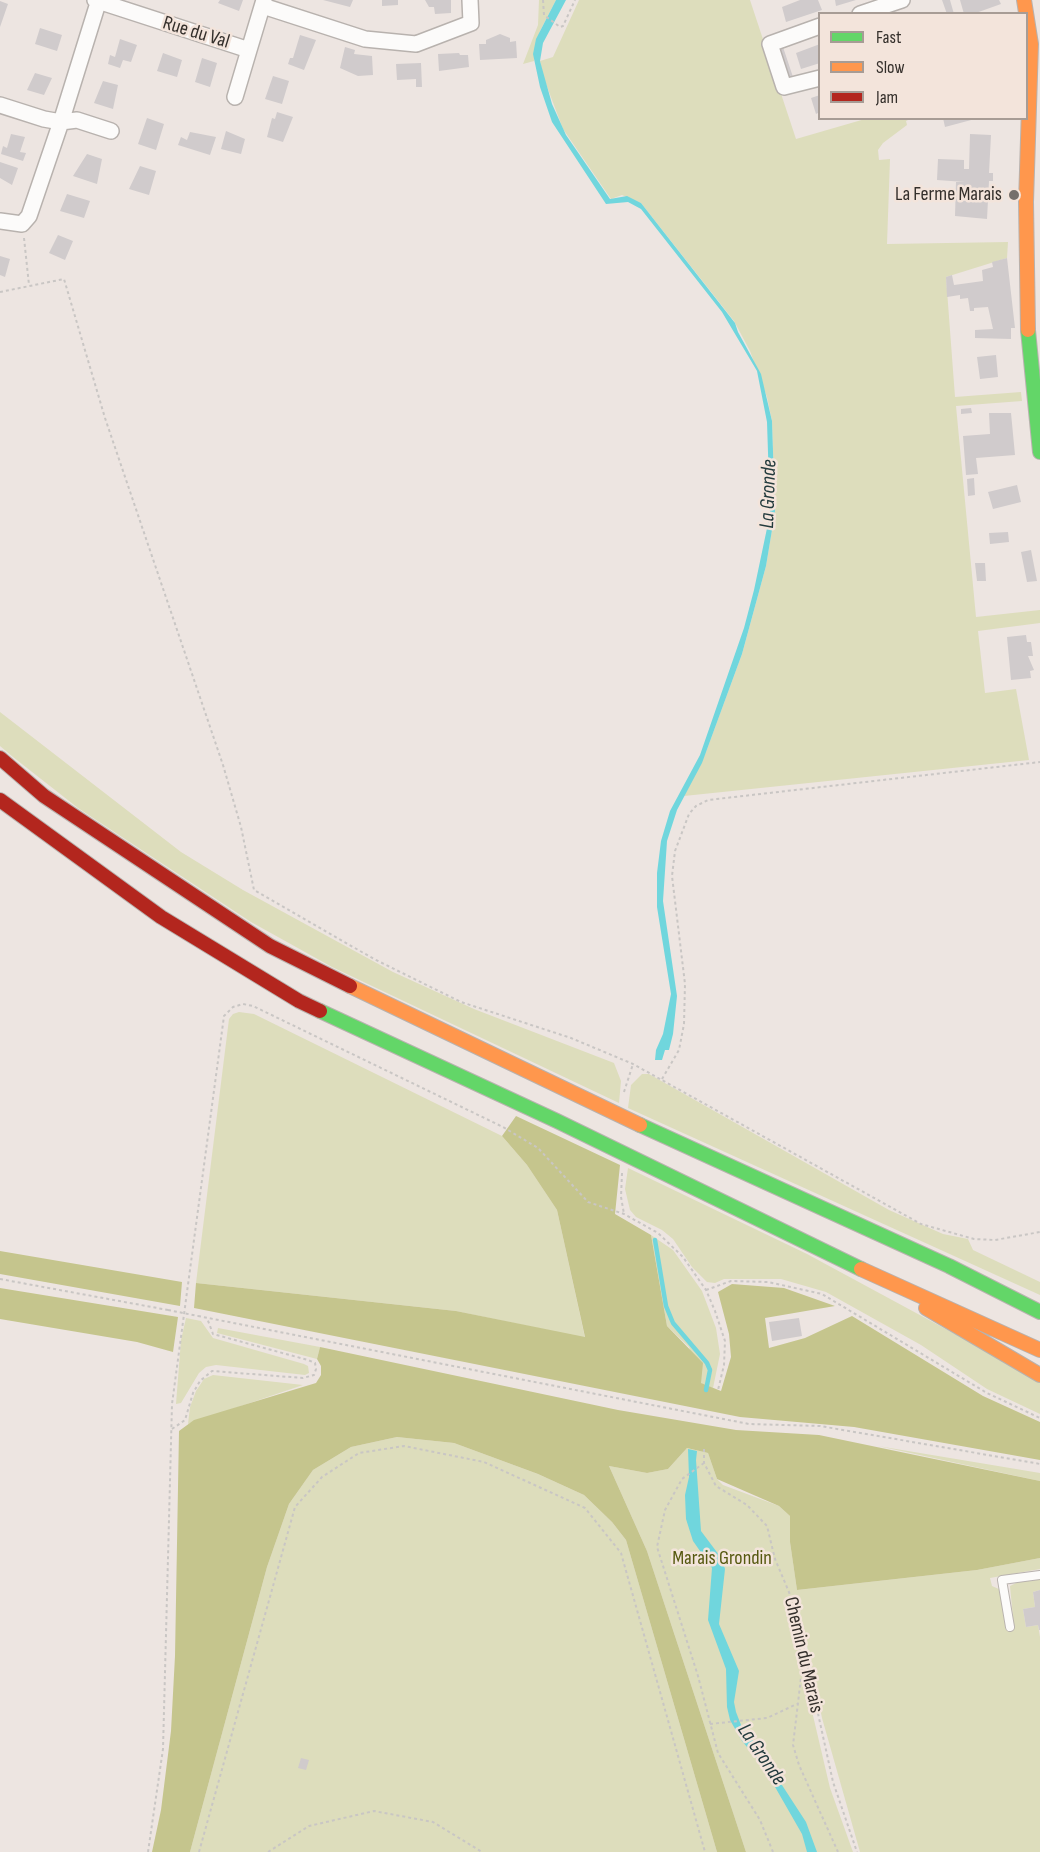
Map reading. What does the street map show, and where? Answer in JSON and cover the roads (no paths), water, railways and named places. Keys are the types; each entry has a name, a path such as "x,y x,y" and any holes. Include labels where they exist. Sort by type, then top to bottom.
{"main road":[{"path":"1028,23 1036,83 1032,315 1040,452"},
{"path":"0,758 44,796 270,946 571,1094 949,1266 1040,1303"},
{"path":"0,800 161,917 299,1001 557,1121 883,1280 1040,1350"},
{"path":"949,1266 1040,1312"},
{"path":"883,1280 985,1345 1040,1375"}],"street":[{"path":"263,3 365,39 416,44 471,23 470,0"},
{"path":"0,221 22,224 29,216 61,122 97,1"},
{"name":"Rue du Val","path":"97,1 249,50 263,3"},
{"path":"868,12 893,6"},
{"path":"818,26 770,44 784,87 818,78"},
{"path":"235,97 249,50"},
{"path":"0,105 44,119 61,122 77,120 111,131"}],"lane":[{"path":"1010,1627 1002,1581 1040,1575"}],"water":[{"path":"556,0 566,0 543,43 540,61 552,104 566,135 610,199 627,196 641,203 735,323 761,374 772,421 775,512 766,566 742,654 702,763 677,810 667,841 663,901 677,996 673,1034 669,1050 665,1050 662,1060 655,1060 656,1050 663,1034 671,994 657,907 657,873 661,841 670,811 700,755 744,628 754,590 770,514 767,422 757,371 722,312 641,209 628,202 606,204 552,122 540,87 533,54 536,39"},
{"path":"688,1449 697,1451 701,1531 722,1559 725,1569 719,1624 739,1671 734,1702 736,1712 743,1730 768,1757 780,1782 806,1822 817,1852 807,1852 802,1834 763,1766 742,1741 730,1720 727,1707 726,1669 708,1620 712,1568 693,1541 686,1519"}],"waterway":[{"name":"La Gronde","path":"655,1240 666,1306 673,1323 707,1363 710,1370 706,1390"}],"place":[{"name":"La Ferme Marais","path":"1014,195"}],"park label":[{"name":"Marais Grondin","path":"722,1559"}]}
